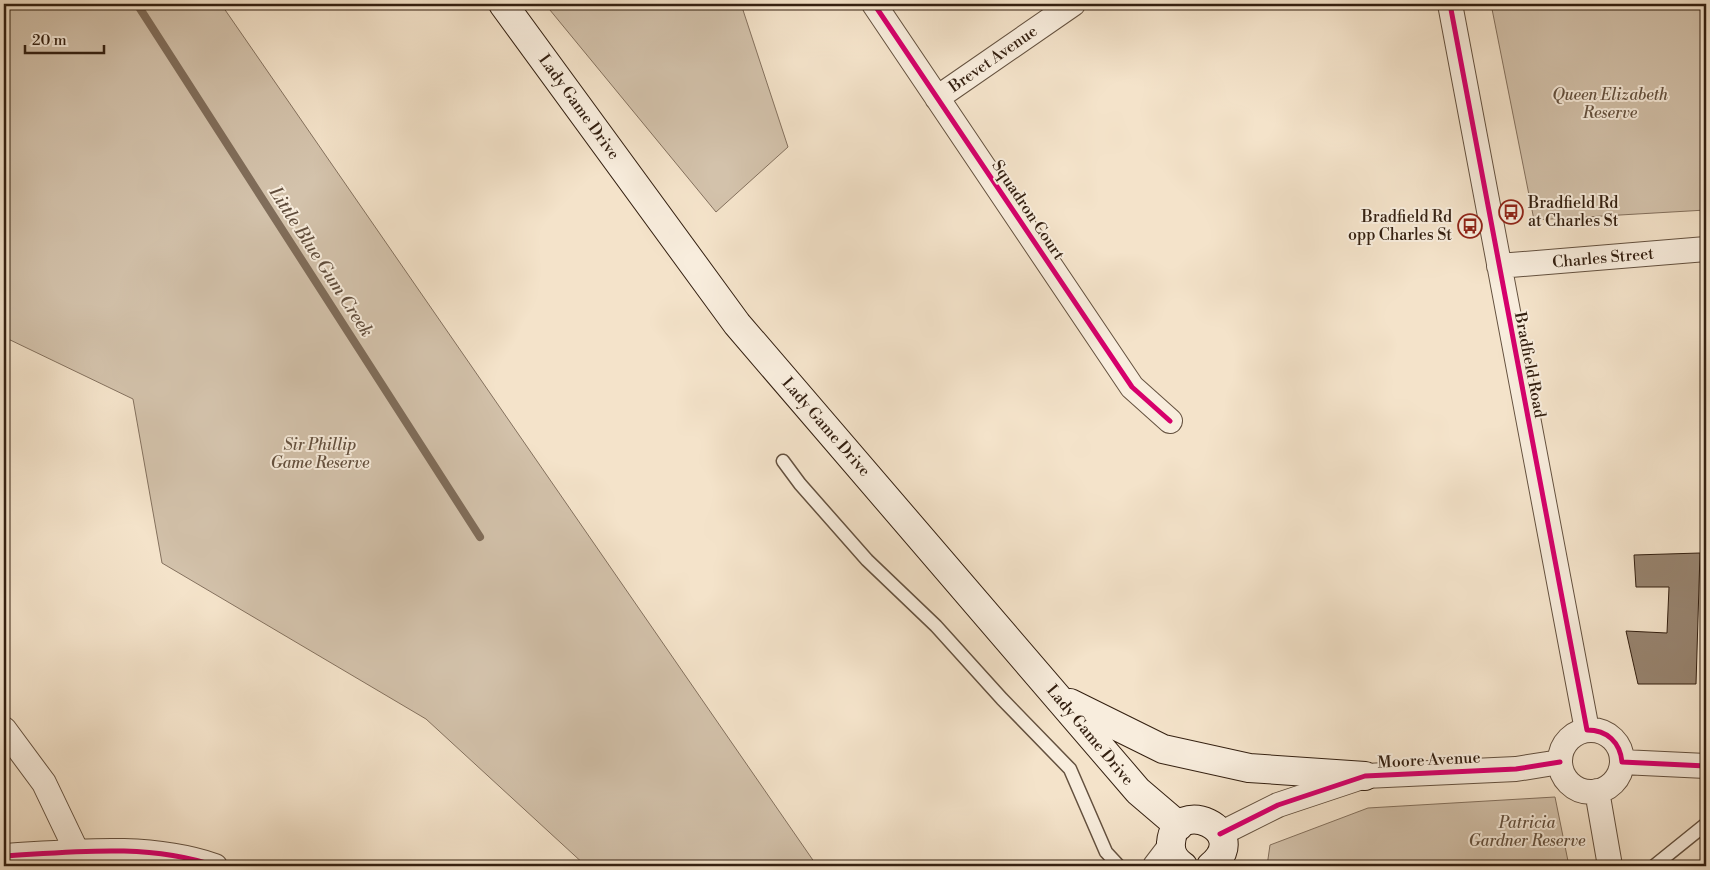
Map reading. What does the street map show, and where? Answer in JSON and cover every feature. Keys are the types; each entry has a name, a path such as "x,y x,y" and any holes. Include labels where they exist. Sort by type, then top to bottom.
{"main road":[{"name":"Lady Game Drive","path":"503,4 737,324 1138,791 1172,851"},
{"path":"1057,697 1163,749 1249,768 1365,776"},
{"path":"1172,851 1186,821 1202,819 1216,827 1220,834 1222,851 1212,866"}],"street":[{"name":"Squadron Court","path":"874,4 1132,387 1170,422"},
{"name":"Brevet Avenue","path":"937,98 1074,4"},
{"name":"Bradfield Road","path":"1450,4 1586,730"},
{"name":"Charles Street","path":"1499,266 1706,249"},
{"path":"4,729 44,783 77,852"},
{"path":"1586,730 1600,731 1612,738 1619,749 1622,762 1615,781 1597,791 1579,790 1569,783 1562,774 1560,762 1565,743 1574,735 1586,730"},
{"name":"Moore Avenue","path":"1220,834 1278,805 1365,776 1516,769 1560,762"},
{"path":"1622,762 1706,766"},
{"path":"1597,791 1610,866"},
{"path":"4,856 77,852 164,853 215,866"}],"lane":[{"path":"783,461 800,484 867,560 936,626 1002,699 1070,769 1106,852 1119,866"},
{"path":"1654,866 1706,824"}],"green space":[{"name":"Sir Phillip Game Reserve","path":"4,4 221,4 817,866 586,866 426,719 162,563 133,399 4,337"},
{"path":"545,4 741,4 788,147 716,212"},
{"name":"Queen Elizabeth Reserve","path":"1491,4 1706,4 1706,210 1534,220"},
{"name":"Patricia Gardner Reserve","path":"1555,797 1569,866 1267,866 1270,845 1368,808"}],"building":[{"path":"1700,553 1696,684 1638,684 1626,631 1667,633 1669,587 1636,587 1634,555"}],"waterway":[{"name":"Little Blue Gum Creek","path":"137,4 480,537"}],"cycle path":[{"path":"874,4 1132,387 1170,421"},
{"path":"1450,4 1587,730 1601,732 1611,739 1621,755 1622,762 1706,766"},
{"path":"1220,834 1278,805 1365,776 1516,769 1560,762"},
{"path":"4,856 83,851 137,852 163,854 215,866"}],"place":[{"name":"Bradfield Rd at Charles St","path":"1511,212"},
{"name":"Bradfield Rd opp Charles St","path":"1470,226"}]}
